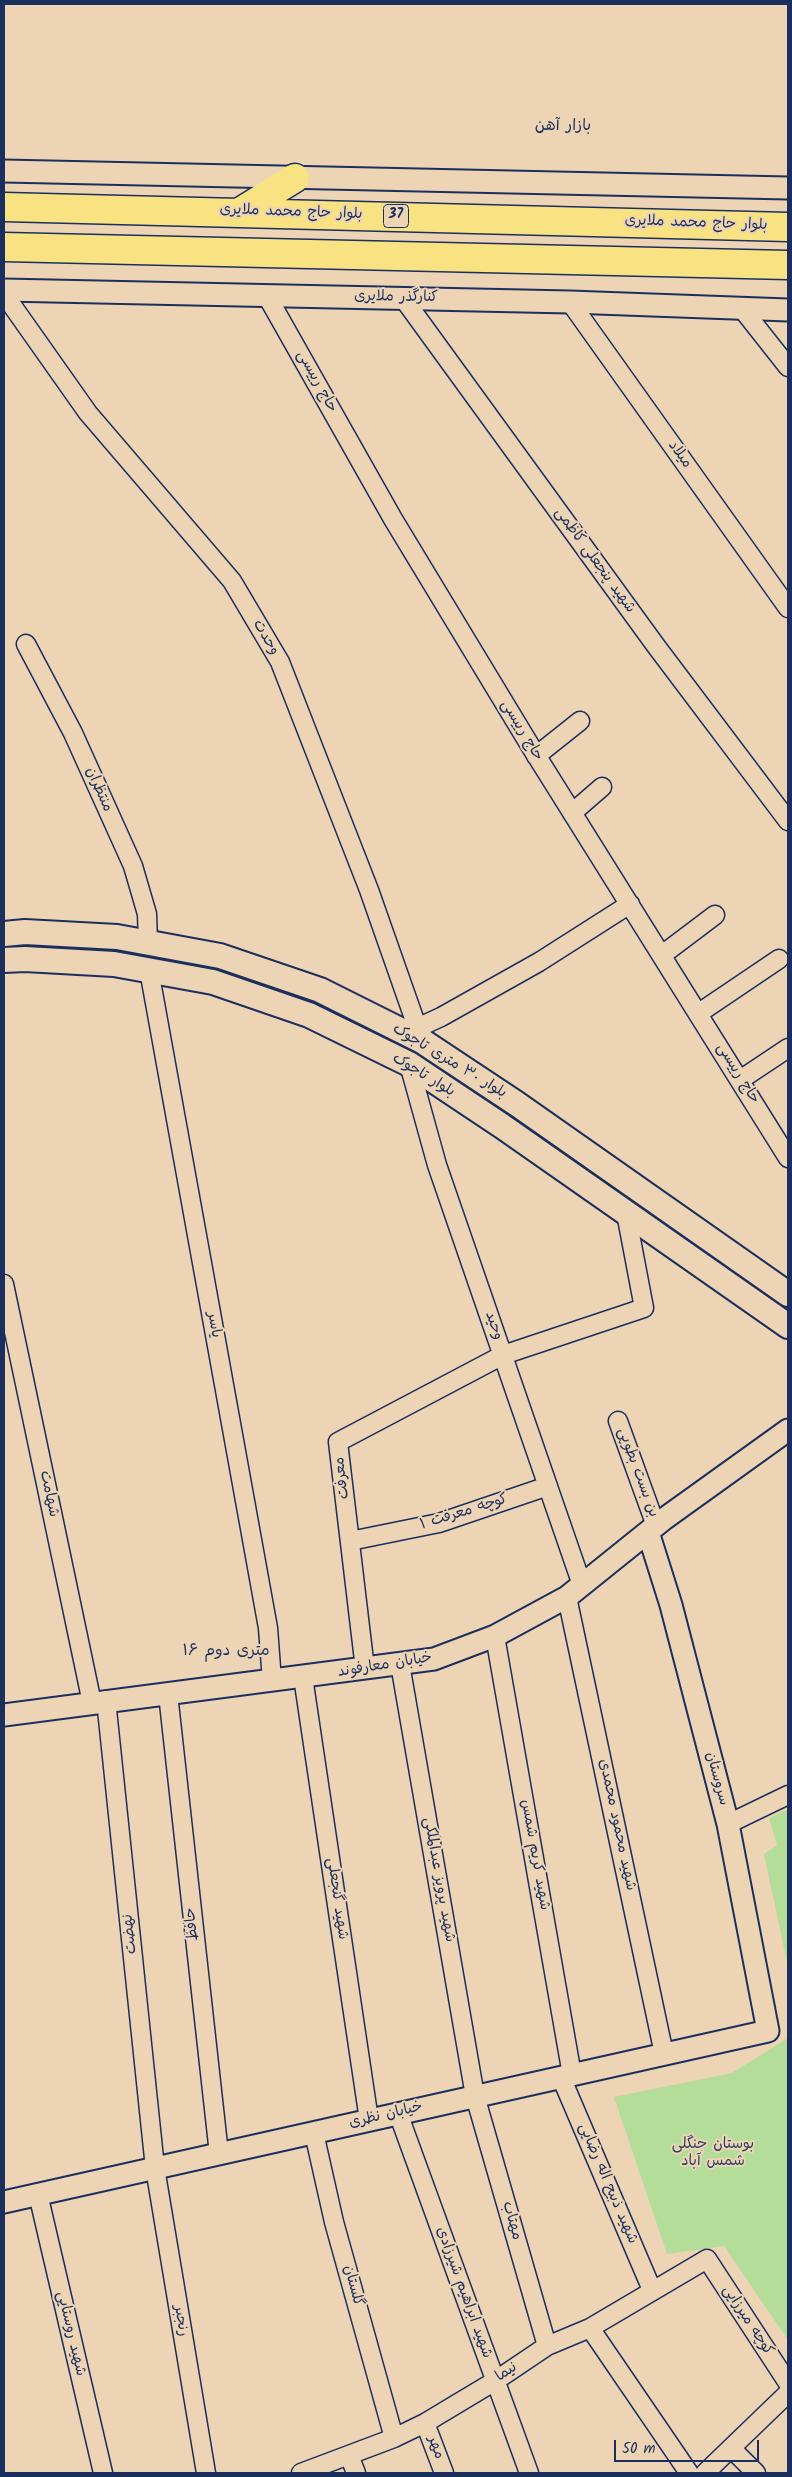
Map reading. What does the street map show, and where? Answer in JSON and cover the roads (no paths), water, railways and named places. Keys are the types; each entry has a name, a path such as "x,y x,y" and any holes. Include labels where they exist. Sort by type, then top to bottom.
{"highway":[{"path":"240,212 295,178"},
{"name":"بلوار حاج محمد ملایری","path":"4,207 788,227"},
{"path":"4,246 788,265"}],"main road":[{"name":"بلوار ۳۰ متری تاجوک","path":"4,934 25,932 116,937 220,956 320,990 420,1034 788,1294"},
{"name":"بلوار تاجوک","path":"4,960 25,959 114,964 149,970 213,982 309,1015 409,1064 502,1126 788,1326"}],"street":[{"path":"4,171 788,188"},
{"name":"کنارگذر ملایری","path":"4,290 570,302 743,310 788,310"},
{"name":"وحدت","path":"4,294 88,413 232,581 280,662 369,890 420,1034"},
{"name":"حاج رییسی","path":"267,296 393,519 536,756 740,1080 786,1148"},
{"name":"شهید پنجعلی کاظمی","path":"403,298 656,646 788,821"},
{"name":"میلاد","path":"570,302 788,608"},
{"path":"743,310 788,367"},
{"name":"منتظران","path":"26,644 73,733 133,866 147,914 148,943"},
{"path":"536,756 580,720"},
{"path":"572,813 602,787"},
{"path":"420,1034 441,1018 539,962 630,904"},
{"path":"662,955 715,915"},
{"path":"699,1013 779,959"},
{"name":"یاسر","path":"149,970 268,1628 272,1681"},
{"path":"740,1080 788,1048"},
{"name":"وحید","path":"409,1064 438,1165 548,1486 575,1591"},
{"path":"503,1355 644,1308 626,1212"},
{"name":"شهامت","path":"4,1284 99,1701"},
{"name":"معرفت","path":"365,1669 338,1442 503,1355"},
{"name":"بن بست بطوپی","path":"618,1421 652,1529"},
{"name":"خیابان معارفوند","path":"4,1715 99,1701 272,1681 434,1659 496,1636 575,1591 652,1529 788,1430"},
{"name":"کوچه معرفت ۱","path":"350,1541 439,1523 548,1486"},
{"name":"سروستان","path":"652,1529 728,1824 768,2031"},
{"name":"شهید محمود محمدی","path":"575,1591 664,2054"},
{"name":"شهید کریم شمس","path":"496,1636 566,2076"},
{"name":"شهید پرویز عبدالملکی","path":"400,1664 475,2096"},
{"name":"شهید گنجعلی","path":"303,1677 369,2120"},
{"name":"حافظ","path":"168,1694 219,2154"},
{"name":"نهضت","path":"99,1701 155,2168"},
{"path":"728,1824 788,1795"},
{"name":"خیابان نظری","path":"4,2202 768,2031"},
{"name":"شهید ذبیح اله رضایی","path":"566,2076 652,2290"},
{"name":"مهتاب","path":"475,2096 547,2346"},
{"name":"شهید ابراهیم شیرزادی","path":"398,2113 529,2473"},
{"name":"گلستان","path":"314,2132 334,2222 394,2438"},
{"name":"رنجبر","path":"155,2168 206,2473"},
{"name":"شهید روستایی","path":"38,2194 103,2473"},
{"name":"نیما","path":"301,2473 394,2438 426,2422 495,2381 547,2346 590,2328 707,2259"},
{"name":"کوچه میرزایی","path":"707,2259 788,2383"},
{"path":"590,2328 689,2473"},
{"path":"705,2473 788,2393"},
{"name":"مهر","path":"426,2422 444,2473"},
{"path":"731,2448 756,2473"},
{"path":"349,2455 356,2473"}],"district":[{"name":"بازار آهن","path":"563,127"},
{"name":"۱۶ متری دوم","path":"226,1652"}],"park label":[{"name":"بوستان جنگلی شمس آباد","path":"713,2154"}]}
